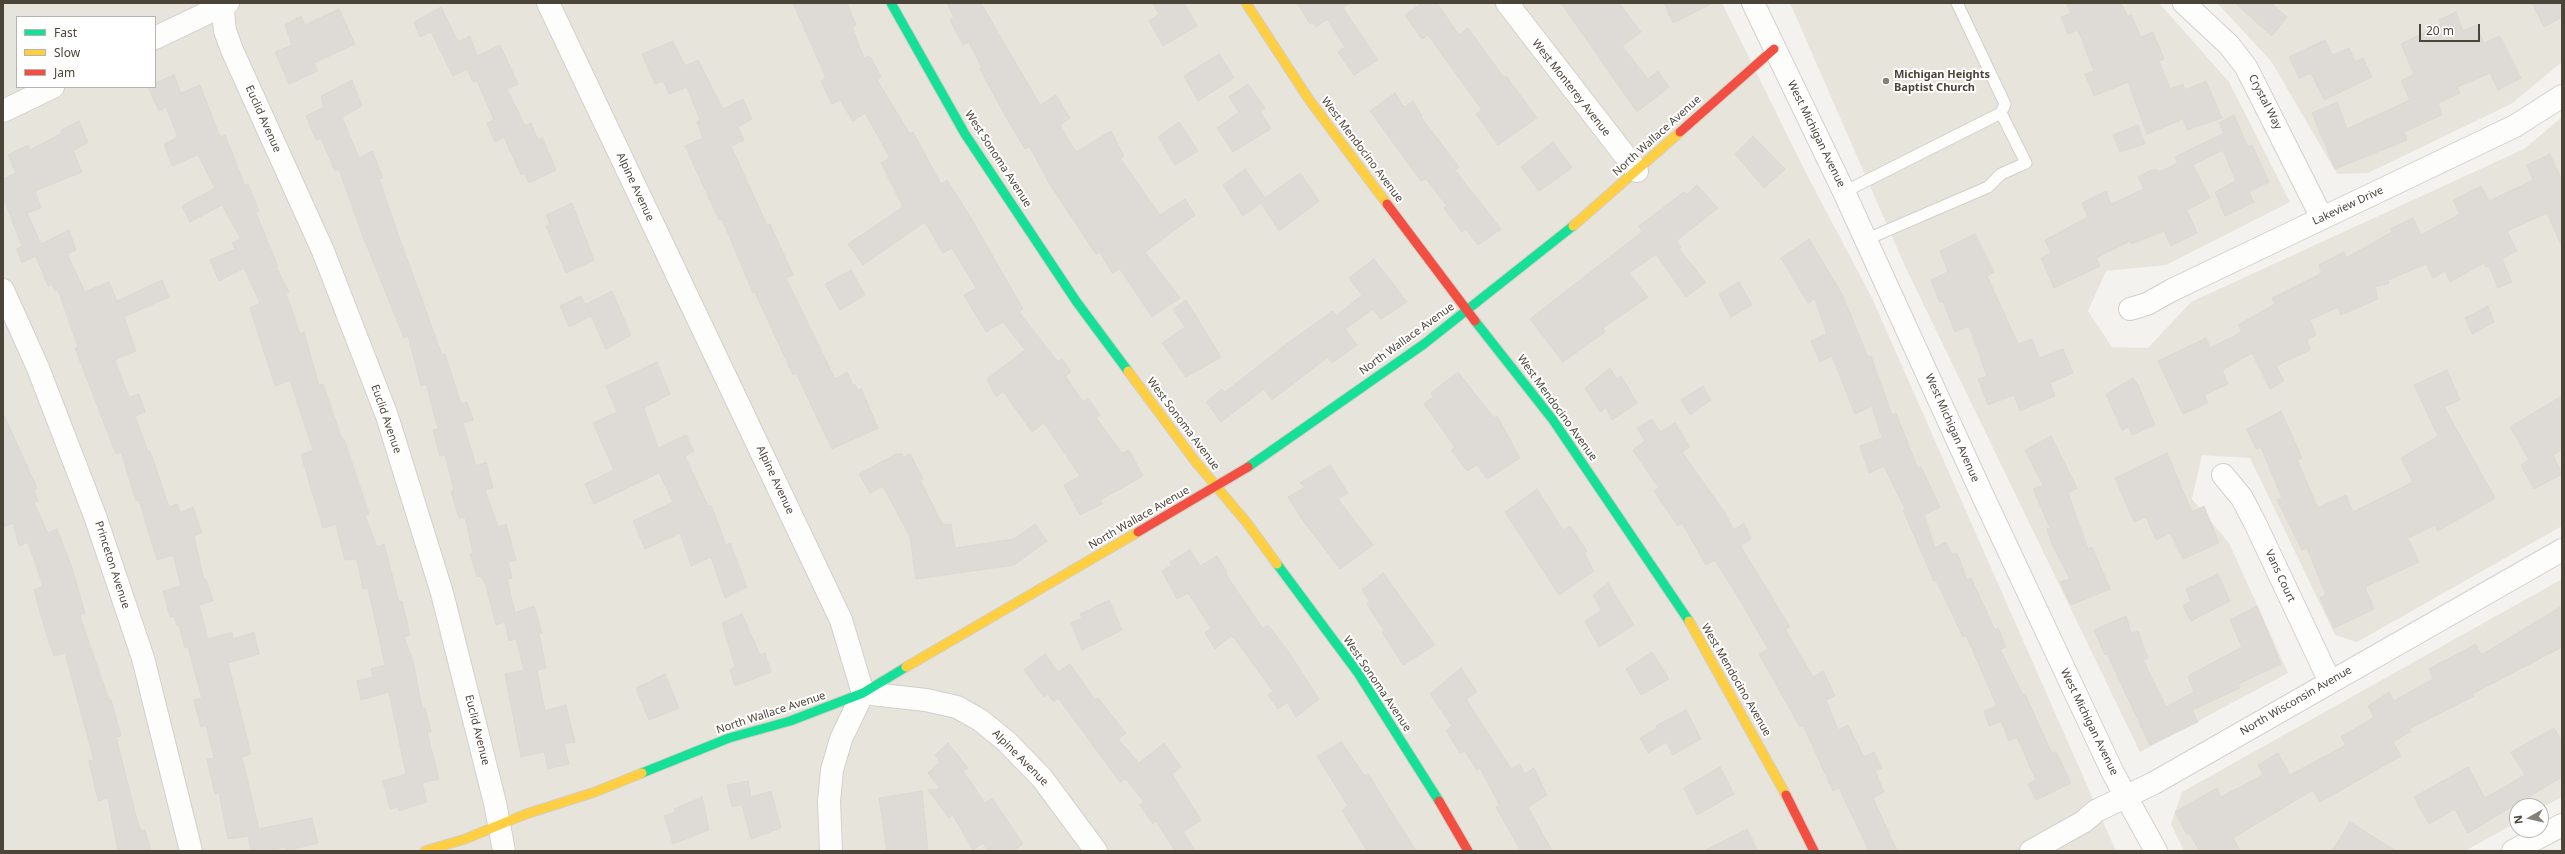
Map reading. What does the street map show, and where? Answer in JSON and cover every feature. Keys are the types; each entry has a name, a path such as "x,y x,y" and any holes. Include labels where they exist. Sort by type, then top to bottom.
{"street":[{"name":"Alpine Avenue","path":"548,3 841,620 864,693 926,700 957,707 980,720 1006,742 1042,778 1096,851"},
{"name":"West Sonoma Avenue","path":"891,3 965,134 1076,301 1195,462 1248,523 1358,673 1433,791 1468,851"},
{"name":"West Mendocino Avenue","path":"1246,3 1310,100 1466,310 1552,420 1658,572 1700,638 1765,754 1814,851"},
{"name":"West Monterey Avenue","path":"1507,3 1637,171"},
{"name":"West Michigan Avenue","path":"1752,3 1844,192 2103,751 2156,851"},
{"name":"Crystal Way","path":"2184,3 2229,45 2246,68 2322,218"},
{"path":"156,38 224,4"},
{"name":"Euclid Avenue","path":"224,4 225,31 232,50 323,251 387,416 442,593 473,713 504,851"},
{"name":"North Wallace Avenue","path":"425,851 465,839 526,814 595,792 729,738 790,721 864,693 995,614 1241,472 1417,348 1572,227 1774,49"},
{"path":"3,111 51,88"},
{"name":"Lakeview Drive","path":"2130,310 2147,304 2172,290 2515,126 2562,96"},
{"name":"Princeton Avenue","path":"3,290 38,368 95,516 143,658 191,851"},
{"name":"Vans Court","path":"2223,475 2245,504 2330,682"},
{"name":"North Wisconsin Avenue","path":"2031,851 2083,822 2096,811 2127,796 2562,550"},
{"path":"831,851 830,801 832,770 841,739 864,693"},
{"path":"2513,851 2562,825"}],"lane":[{"path":"1844,192 2001,112 2005,104 1957,3"},
{"path":"1865,240 1988,188 2001,174 2026,163 2001,112"}],"shaded area":[{"path":"3,3 1722,3 1808,177 1872,298 2116,851 3,851"},
{"path":"1790,3 2159,3 2229,82 2290,202 2166,265 2106,271 2088,311 2112,347 2148,348 2191,302 2524,149 2562,117 2562,526 2357,642 2335,635 2250,458 2202,455 2192,499 2229,543 2288,673 2140,752 1904,264"},
{"path":"2217,3 2562,3 2562,62 2511,104 2368,173 2337,174 2271,61"},
{"path":"2562,579 2562,797 2549,804 2549,798 2509,798 2509,826 2465,851 2184,851 2171,824 2182,792"}],"building":[{"path":"793,3 847,3 856,25 852,27 864,58 870,56 881,77 877,80 910,134 913,132 941,184 947,180 968,213 1023,309 1019,312 1058,362 1062,359 1071,372 1065,376 1083,402 1088,398 1100,415 1096,418 1122,453 1129,450 1143,476 1100,500 1102,504 1080,515 1064,485 1080,476 1044,423 1032,432 1003,391 996,397 987,379 1025,350 1003,322 986,332 964,295 976,288 952,248 943,253 925,222 863,265 848,244 903,207 881,163 890,158 865,113 853,121 840,100 832,104 821,81 826,78"},
{"path":"947,3 981,3 1040,105 1056,95 1070,118 1060,125 1076,152 1111,131 1124,156 1120,158 1160,215 1185,199 1195,215 1145,252 1180,298 1152,317 1120,269 1112,273 1100,252 1096,254 1049,183 1030,147 1025,149 1007,119 980,69 982,68 969,42 963,45 950,20 954,18"},
{"path":"1153,3 1184,3 1197,26 1163,46 1149,21 1159,14"},
{"path":"1297,3 1350,3 1343,8 1378,60 1354,75 1338,52 1345,47 1327,19 1316,27 1312,22 1310,24"},
{"path":"1422,3 1437,3 1459,35 1468,28 1504,78 1506,76 1537,118 1498,145 1476,114 1482,110 1428,35 1422,39 1405,15"},
{"path":"1561,3 1619,3 1641,32 1622,46 1648,79 1658,71 1669,87 1637,112"},
{"path":"1664,3 1713,3 1673,23"},
{"path":"2066,3 2121,3 2128,17 2131,15 2141,37 2153,32 2164,59 2159,61 2170,89 2183,84 2185,90 2206,81 2222,118 2187,130 2183,119 2147,134 2128,82 2094,96 2085,74 2094,71 2078,30 2068,34 2061,17 2071,13"},
{"path":"2235,3 2271,3 2287,17 2272,36"},
{"path":"2532,3 2562,3 2562,17 2544,27"},
{"path":"441,7 458,42 470,36 477,56 500,45 518,84 507,89 525,126 531,123 538,140 542,137 556,170 529,183 524,173 521,175 504,137 495,142 487,123 494,120 477,81 473,82 467,69 453,76 431,32 420,37 414,22"},
{"path":"339,9 355,44 314,63 318,71 289,84 275,52 292,45 285,25 301,16 305,25"},
{"path":"2456,12 2463,31 2476,25 2484,43 2500,36 2521,78 2498,90 2490,73 2457,87 2460,93 2438,103 2442,115 2404,132 2407,140 2335,169 2312,113 2337,102 2347,129 2410,100 2401,81 2414,74 2401,44 2441,24 2439,20"},
{"path":"2325,40 2332,55 2349,48 2355,62 2363,58 2372,77 2324,100 2311,73 2299,78 2289,57"},
{"path":"673,41 685,66 698,60 723,109 743,99 752,119 738,127 744,140 731,146 767,225 770,224 793,275 786,278 835,379 847,372 854,387 855,384 858,391 861,388 878,428 832,449 796,373 793,375 755,292 753,293 722,219 719,220 685,146 703,138 697,122 700,120 687,87 669,94 663,81 655,84 642,54"},
{"path":"1219,54 1234,78 1198,101 1184,76"},
{"path":"174,75 181,93 200,85 220,137 225,135 245,186 248,184 259,211 256,213 278,267 276,267 289,292 286,293 300,334 304,332 319,386 323,384 342,439 344,439 369,514 365,515 377,547 384,544 399,602 402,601 410,635 404,637 413,661 422,708 425,708 431,732 427,732 439,779 422,783 427,802 399,811 398,807 390,809 383,781 406,774 389,692 361,700 357,681 373,677 371,669 385,665 368,588 363,589 357,559 345,560 336,524 323,528 301,455 313,450 290,380 275,386 250,308 260,303 244,268 219,281 210,260 235,249 232,243 241,239 222,205 190,222 182,206 215,188 198,155 172,166 164,144 178,137 166,107 159,111 148,88 156,88 156,83"},
{"path":"352,80 362,106 342,117 359,158 372,151 383,178 379,179 442,355 445,354 461,404 467,402 473,420 463,423 476,466 486,462 493,488 485,490 498,527 506,524 516,560 508,562 512,578 507,579 515,613 534,606 542,633 539,633 546,668 537,670 545,711 566,705 575,742 564,744 569,764 548,769 544,752 521,757 505,674 524,670 516,639 509,641 505,622 496,625 486,586 481,576 477,577 470,554 473,553 465,517 459,518 451,491 454,490 445,455 440,456 433,430 438,429 426,384 421,386 408,336 404,338 362,234 339,169 335,171 321,138 316,140 306,116 324,107 321,96"},
{"path":"1248,84 1265,108 1260,112 1271,129 1233,152 1217,128 1239,112 1229,97"},
{"path":"1395,93 1404,107 1413,101 1422,116 1421,117 1459,167 1455,170 1501,229 1478,245 1466,229 1462,232 1444,208 1447,206 1426,179 1421,181 1370,111"},
{"path":"2234,115 2248,147 2252,145 2269,182 2249,192 2254,202 2225,216 2215,192 2236,181 2223,150 2193,165 2210,198 2187,210 2197,233 2171,246 2164,231 2131,244 2130,241 2096,258 2100,266 2054,288 2041,258 2051,253 2045,240 2088,217 2082,203 2106,191 2111,204 2144,189 2138,177 2151,170 2158,170 2159,172 2178,163 2175,157 2224,133 2219,123"},
{"path":"79,121 88,142 73,151 82,172 35,191 41,208 27,213 41,244 69,230 76,250 67,254 85,292 109,282 117,301 162,280 169,297 124,317 136,351 115,360 129,397 139,394 145,412 135,416 148,452 150,451 169,507 177,504 180,513 193,507 202,533 194,536 204,580 206,579 213,601 199,605 208,639 232,632 233,639 254,632 259,654 228,663 251,754 242,757 259,829 312,818 318,843 286,851 285,847 269,851 251,851 248,836 228,839 219,793 215,794 207,759 214,758 206,725 201,727 194,700 202,698 188,647 185,648 179,625 177,626 174,616 170,617 163,591 181,586 173,555 157,560 139,500 136,501 121,452 116,454 75,348 78,347 58,290 55,291 52,284 48,286 36,256 22,263 17,249 22,246 3,197 3,179 16,173 8,155 28,145 30,150 62,133 61,130"},
{"path":"1179,122 1198,151 1175,165 1158,137"},
{"path":"2138,125 2145,144 2120,152 2113,135"},
{"path":"1753,136 1785,169 1764,188 1735,154"},
{"path":"1553,142 1572,168 1539,191 1521,167"},
{"path":"2550,154 2562,181 2562,247 2547,213 2507,231 2517,251 2502,259 2512,282 2498,288 2489,266 2486,267 2484,263 2450,282 2445,271 2433,278 2426,264 2388,280 2389,283 2375,287 2378,299 2341,315 2338,307 2310,320 2316,335 2307,339 2310,350 2276,366 2284,381 2270,389 2252,353 2222,370 2228,384 2204,395 2208,403 2183,414 2158,361 2206,338 2210,348 2242,332 2238,325 2275,304 2272,298 2322,273 2319,265 2344,252 2346,258 2392,232 2390,229 2413,218 2421,235 2460,214 2453,200 2481,186 2489,201 2533,180 2527,165"},
{"path":"1245,169 1265,198 1300,173 1319,201 1279,231 1261,203 1243,216 1223,185"},
{"path":"1697,185 1718,208 1676,241 1681,247 1679,249 1706,282 1686,297 1656,254 1629,273 1648,297 1603,328 1605,332 1563,362 1530,319 1642,232 1639,226 1684,192 1686,195"},
{"path":"572,203 594,260 566,273 546,226 550,224 546,215"},
{"path":"1975,234 1994,272 1987,276 2018,344 2032,339 2039,358 2063,349 2073,373 2050,383 2055,396 2020,411 2014,395 1988,405 1978,379 1987,376 1969,326 1955,332 1943,301 1940,303 1931,280 1948,272 1940,251"},
{"path":"1809,239 1842,294 1868,357 1871,356 1892,415 1896,413 1918,469 1921,467 1940,507 1924,515 1935,548 1946,542 1952,555 1957,553 1967,580 1971,578 1995,630 1998,628 2006,647 2000,649 2023,695 2025,694 2052,754 2056,752 2071,783 2036,800 2028,784 2036,780 2017,737 2009,741 2001,721 1989,726 1984,711 1997,706 1966,635 1963,637 1936,580 1934,581 1903,510 1905,509 1884,466 1869,473 1860,446 1882,438 1872,406 1855,414 1832,356 1820,362 1811,341 1827,334 1815,299 1808,303 1781,258"},
{"path":"1374,259 1407,302 1381,319 1373,309 1345,329 1357,345 1332,363 1328,357 1272,400 1264,389 1221,422 1206,402 1222,389 1225,392 1289,342 1333,311 1336,316 1362,295 1349,278"},
{"path":"851,270 865,295 840,310 825,284"},
{"path":"1739,282 1752,305 1731,317 1719,294"},
{"path":"612,291 631,335 606,349 586,304"},
{"path":"581,296 591,316 569,327 560,306"},
{"path":"1186,300 1221,357 1186,377 1162,343 1185,327 1173,309"},
{"path":"2488,306 2494,322 2472,334 2465,318"},
{"path":"657,362 670,394 644,408 658,448 686,435 694,451 685,456 708,506 711,505 726,545 730,543 747,587 725,598 711,557 691,566 680,533 645,549 633,521 673,502 659,473 594,504 585,484 614,470 593,423 617,412 606,386"},
{"path":"1610,368 1617,379 1621,376 1637,403 1612,420 1606,408 1600,412 1585,388"},
{"path":"2447,370 2460,400 2444,407 2495,498 2438,531 2435,525 2408,538 2419,562 2365,587 2374,609 2334,628 2320,598 2326,595 2307,548 2302,550 2277,500 2282,498 2261,447 2256,449 2247,429 2281,411 2302,458 2297,460 2318,508 2346,495 2353,512 2413,482 2401,458 2438,436 2414,385"},
{"path":"1458,372 1494,418 1497,416 1520,458 1487,479 1477,465 1467,471 1451,450 1455,447 1424,404 1433,397 1431,393"},
{"path":"2133,378 2137,383 2155,425 2132,435 2129,427 2122,430 2106,394"},
{"path":"1703,386 1711,400 1690,415 1681,400"},
{"path":"2562,396 2562,449 2553,455 2562,474 2534,489 2521,465 2529,460 2510,427"},
{"path":"3,413 37,488 34,490 38,501 34,503 48,533 57,529 71,565 85,613 80,615 82,622 109,700 111,700 121,736 116,737 137,820 141,831 145,830 151,851 118,851 108,798 98,801 89,761 94,760 65,653 54,656 46,633 34,590 43,586 28,542 19,546 13,523 3,527"},
{"path":"1652,419 1660,432 1675,423 1690,447 1682,452 1725,513 1734,530 1744,523 1751,539 1740,545 1790,627 1785,629 1813,677 1823,671 1835,696 1826,700 1838,730 1848,725 1864,757 1874,752 1882,768 1875,771 1884,792 1873,798 1897,851 1869,851 1839,788 1833,791 1803,725 1800,727 1759,654 1768,649 1740,600 1715,560 1706,565 1682,523 1678,526 1654,491 1658,487 1633,450 1645,441 1637,428"},
{"path":"2051,436 2077,488 2068,493 2088,549 2092,547 2110,589 2071,605 2060,582 2070,579 2051,542 2047,529 2050,528 2033,489 2043,485 2025,450"},
{"path":"2167,453 2192,512 2204,506 2219,543 2183,559 2170,533 2156,540 2146,517 2134,522 2115,478"},
{"path":"896,454 902,454 904,457 910,454 923,479 920,480 943,525 951,524 955,548 1014,539 1035,524 1047,541 1014,565 916,579 910,537 883,486 870,493 859,474"},
{"path":"1330,465 1348,493 1338,499 1373,545 1340,569 1304,522 1288,497 1305,487 1300,483"},
{"path":"1537,489 1563,530 1570,526 1587,551 1584,553 1594,571 1559,595 1505,512"},
{"path":"1190,550 1200,566 1217,556 1227,572 1225,573 1263,629 1268,625 1288,651 1319,699 1296,717 1287,702 1278,709 1268,695 1273,691 1235,639 1231,636 1215,649 1205,633 1211,628 1188,593 1177,599 1162,571 1172,565 1170,562"},
{"path":"1383,573 1435,645 1403,665 1382,632 1384,630 1367,604 1370,602 1362,590"},
{"path":"2218,574 2230,601 2191,621 2183,606 2191,601 2186,589"},
{"path":"1608,583 1634,625 1599,647 1585,621 1601,611 1593,595"},
{"path":"1109,600 1122,630 1082,650 1071,623 1082,618 1080,614"},
{"path":"2257,606 2281,664 2238,684 2240,688 2192,710 2198,722 2150,745 2094,630 2126,616 2131,633 2138,631 2148,658 2143,660 2166,707 2194,692 2188,676 2242,647 2230,620"},
{"path":"2562,606 2562,647 2472,694 2474,696 2409,729 2411,731 2393,742 2401,756 2320,802 2313,790 2233,838 2240,851 2200,851 2189,833 2187,835 2175,812 2217,788 2221,797 2263,775 2258,765 2278,753 2290,775 2346,745 2341,737 2374,717 2368,706 2389,692 2394,701 2433,679 2429,669 2476,644 2481,655"},
{"path":"742,614 760,655 765,653 771,672 735,686 730,670 735,666 722,623"},
{"path":"1652,652 1669,679 1641,695 1626,669"},
{"path":"1045,654 1058,672 1070,664 1095,700 1098,698 1126,733 1118,739 1139,763 1164,743 1181,767 1172,774 1201,820 1183,832 1195,851 1175,851 1156,821 1153,824 1140,805 1144,802 1126,779 1120,782 1058,698 1054,702 1047,694 1044,697 1024,670"},
{"path":"1461,668 1477,692 1466,699 1511,769 1520,764 1525,774 1534,768 1547,795 1528,807 1552,851 1521,851 1496,807 1500,806 1480,768 1477,770 1465,751 1460,753 1446,730 1452,726 1430,694"},
{"path":"665,674 679,708 649,720 636,688"},
{"path":"1686,710 1701,739 1673,755 1666,742 1648,753 1640,738 1657,728 1656,726"},
{"path":"2554,728 2562,741 2562,777 2527,798 2509,798 2509,809 2468,833 2455,809 2429,824 2414,797 2468,767 2485,798 2525,775 2511,752"},
{"path":"1341,742 1365,776 1368,774 1416,851 1367,851 1342,810 1348,806 1317,756"},
{"path":"948,743 968,768 963,771 985,803 992,798 1023,844 1013,851 988,851 983,843 973,850 953,815 949,818 928,790 940,789 928,773 940,762 935,755"},
{"path":"1720,767 1734,794 1697,815 1684,788"},
{"path":"748,781 751,797 771,791 781,828 751,839 742,804 732,807 727,785"},
{"path":"922,791 928,851 887,851 879,798"},
{"path":"702,797 709,830 673,844 664,816 676,812 674,809"},
{"path":"2350,822 2396,851 2332,851"},
{"path":"1747,829 1758,851 1704,851"}],"traffic: fast":[{"path":"891,3 965,134 1076,301 1128,371"},
{"path":"1248,467 1424,344 1573,226"},
{"path":"1475,321 1553,420 1689,621"},
{"path":"1277,564 1358,673 1439,801"},
{"path":"642,773 729,738 790,721 863,693 906,667"}],"traffic: slow":[{"path":"1246,3 1310,101 1387,204"},
{"path":"1573,226 1680,132"},
{"path":"1128,371 1195,461 1247,523 1277,564"},
{"path":"906,667 1138,532"},
{"path":"1689,621 1786,795"},
{"path":"425,851 465,839 526,814 595,792 642,773"}],"traffic: jam":[{"path":"1680,132 1774,49"},
{"path":"1387,204 1475,321"},
{"path":"1138,532 1248,467"},
{"path":"1786,795 1814,851"},
{"path":"1439,801 1468,851"}],"place":[{"name":"Michigan Heights Baptist Church","path":"1886,81"}]}
